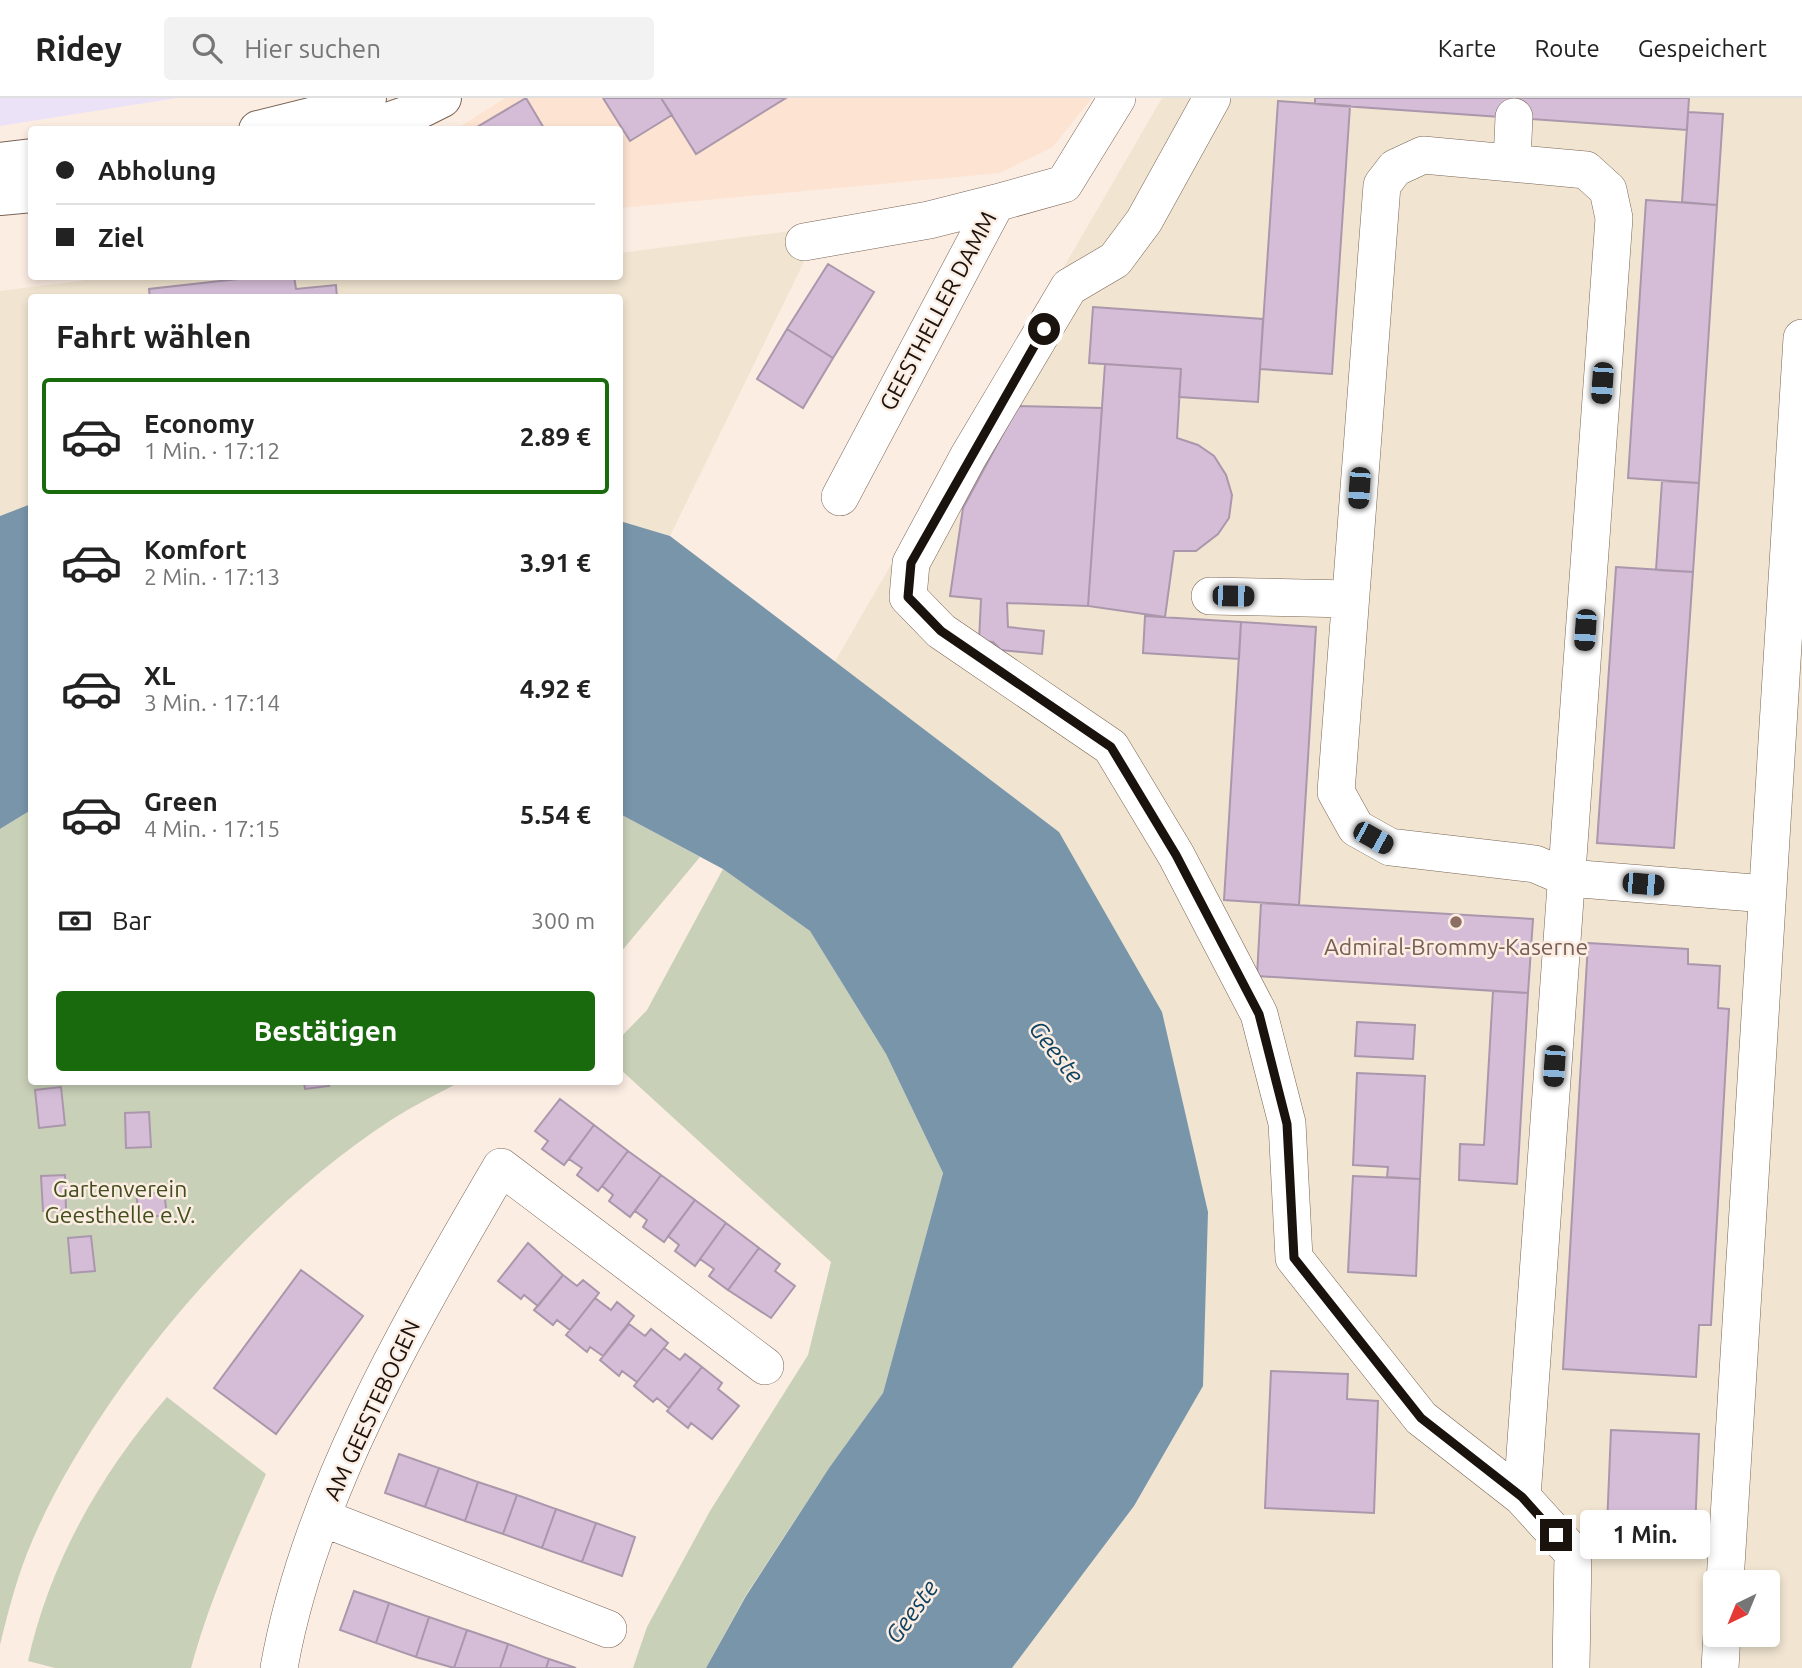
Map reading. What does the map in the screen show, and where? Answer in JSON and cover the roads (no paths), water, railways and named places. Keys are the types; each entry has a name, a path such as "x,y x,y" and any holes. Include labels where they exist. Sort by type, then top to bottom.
{"main road":[{"path":"274,126 347,108 367,98"},
{"path":"376,126 408,115 442,98"},
{"path":"0,162 28,158"},
{"path":"0,196 28,193"}],"street":[{"name":"GEESTHELLER DAMM","path":"840,497 996,203 1064,184 1117,98"},
{"path":"1213,98 1144,221 1115,260 1069,286 968,457 911,563 908,597 941,631 1111,747 1176,855 1259,1014 1287,1124 1294,1258 1421,1418 1522,1497 1573,1553 1571,1668"},
{"path":"1512,162 1514,117"},
{"path":"1522,1497 1569,878 1614,218 1608,190 1586,170 1423,155 1395,168 1382,185 1336,792 1356,828 1390,847 1535,864 1569,878 1766,894"},
{"path":"804,242 929,220 996,203"},
{"path":"1727,1570 1802,338"},
{"path":"1210,596 1350,599"},
{"name":"AM GEESTEBOGEN","path":"279,1668 285,1630 323,1518 368,1412 412,1319 501,1167 765,1366"},
{"path":"323,1518 608,1629"},
{"path":"1720,1668 1721,1647"}],"water":[{"path":"28,505 28,812 0,829 0,516"},
{"name":"Geeste","path":"623,522 670,536 1059,832 1162,1012 1208,1212 1203,1386 1134,1506 1012,1668 706,1668 746,1596 829,1468 883,1393 943,1173 886,1054 810,931 723,869 623,816"}],"place":[{"name":"Admiral-Brommy-Kaserne","path":"1456,922"}],"park label":[{"name":"Gartenverein Geesthelle e.V.","path":"120,1202"}]}
